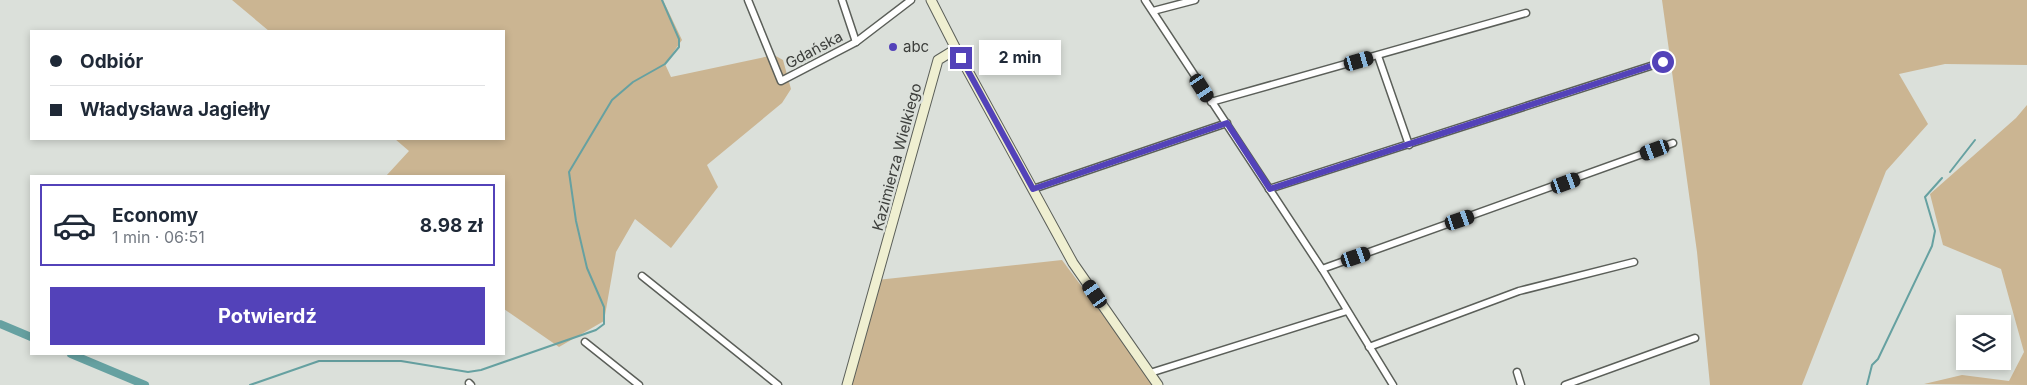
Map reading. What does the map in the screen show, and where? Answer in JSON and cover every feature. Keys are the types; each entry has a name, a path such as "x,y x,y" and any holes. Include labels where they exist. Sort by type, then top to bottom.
{"street":[{"name":"Gdańska","path":"748,0 781,81 856,42"},
{"path":"842,0 856,42 911,0"},
{"path":"931,0 1073,263 1158,385"},
{"path":"1145,0 1322,269 1394,385"},
{"path":"1153,11 1196,0"},
{"path":"1211,102 1526,13"},
{"name":"Kazimierza Wielkiego","path":"848,385 938,60 956,49"},
{"path":"1378,56 1409,145"},
{"path":"1270,189 1663,62"},
{"path":"1033,189 1227,123"},
{"path":"1322,269 1673,143"},
{"path":"1369,347 1519,291 1634,262"},
{"path":"642,276 778,385"},
{"path":"1150,373 1347,311"},
{"path":"1565,385 1695,338"},
{"path":"585,342 638,385"},
{"path":"1517,372 1521,385"}],"shaded area":[{"path":"232,0 663,0 682,40 665,64 671,77 774,55 783,60 791,89 782,103 707,165 718,187 671,248 635,219 616,252 604,321 559,347 505,310 505,175 387,175 409,151 396,140 505,140 505,30 268,30"},
{"path":"1662,0 2027,0 2027,65 1945,64 1899,74 1928,124 1886,171 1802,385 1710,385 1697,252"},
{"path":"2027,105 2027,385 1924,384 1962,375 2009,381 2024,352 2001,269 1943,245 1930,194 2016,118"},
{"path":"1062,260 1155,385 847,385 877,280"}],"waterway":[{"path":"250,385 319,361 401,361 468,372 481,370 596,330 604,324 604,307 587,268 576,221 569,172 612,100 633,82 665,64 679,47 679,39 662,0"},
{"path":"1950,172 1975,140"},
{"path":"1867,385 1872,365 1878,359 1932,246 1935,231 1925,197 1942,178"},
{"path":"0,324 30,337"},
{"path":"73,355 145,385"}],"place":[{"name":"abc","path":"893,47"}],"route":[{"path":"961,58 1033,189 1227,123 1270,189 1663,62"}]}
